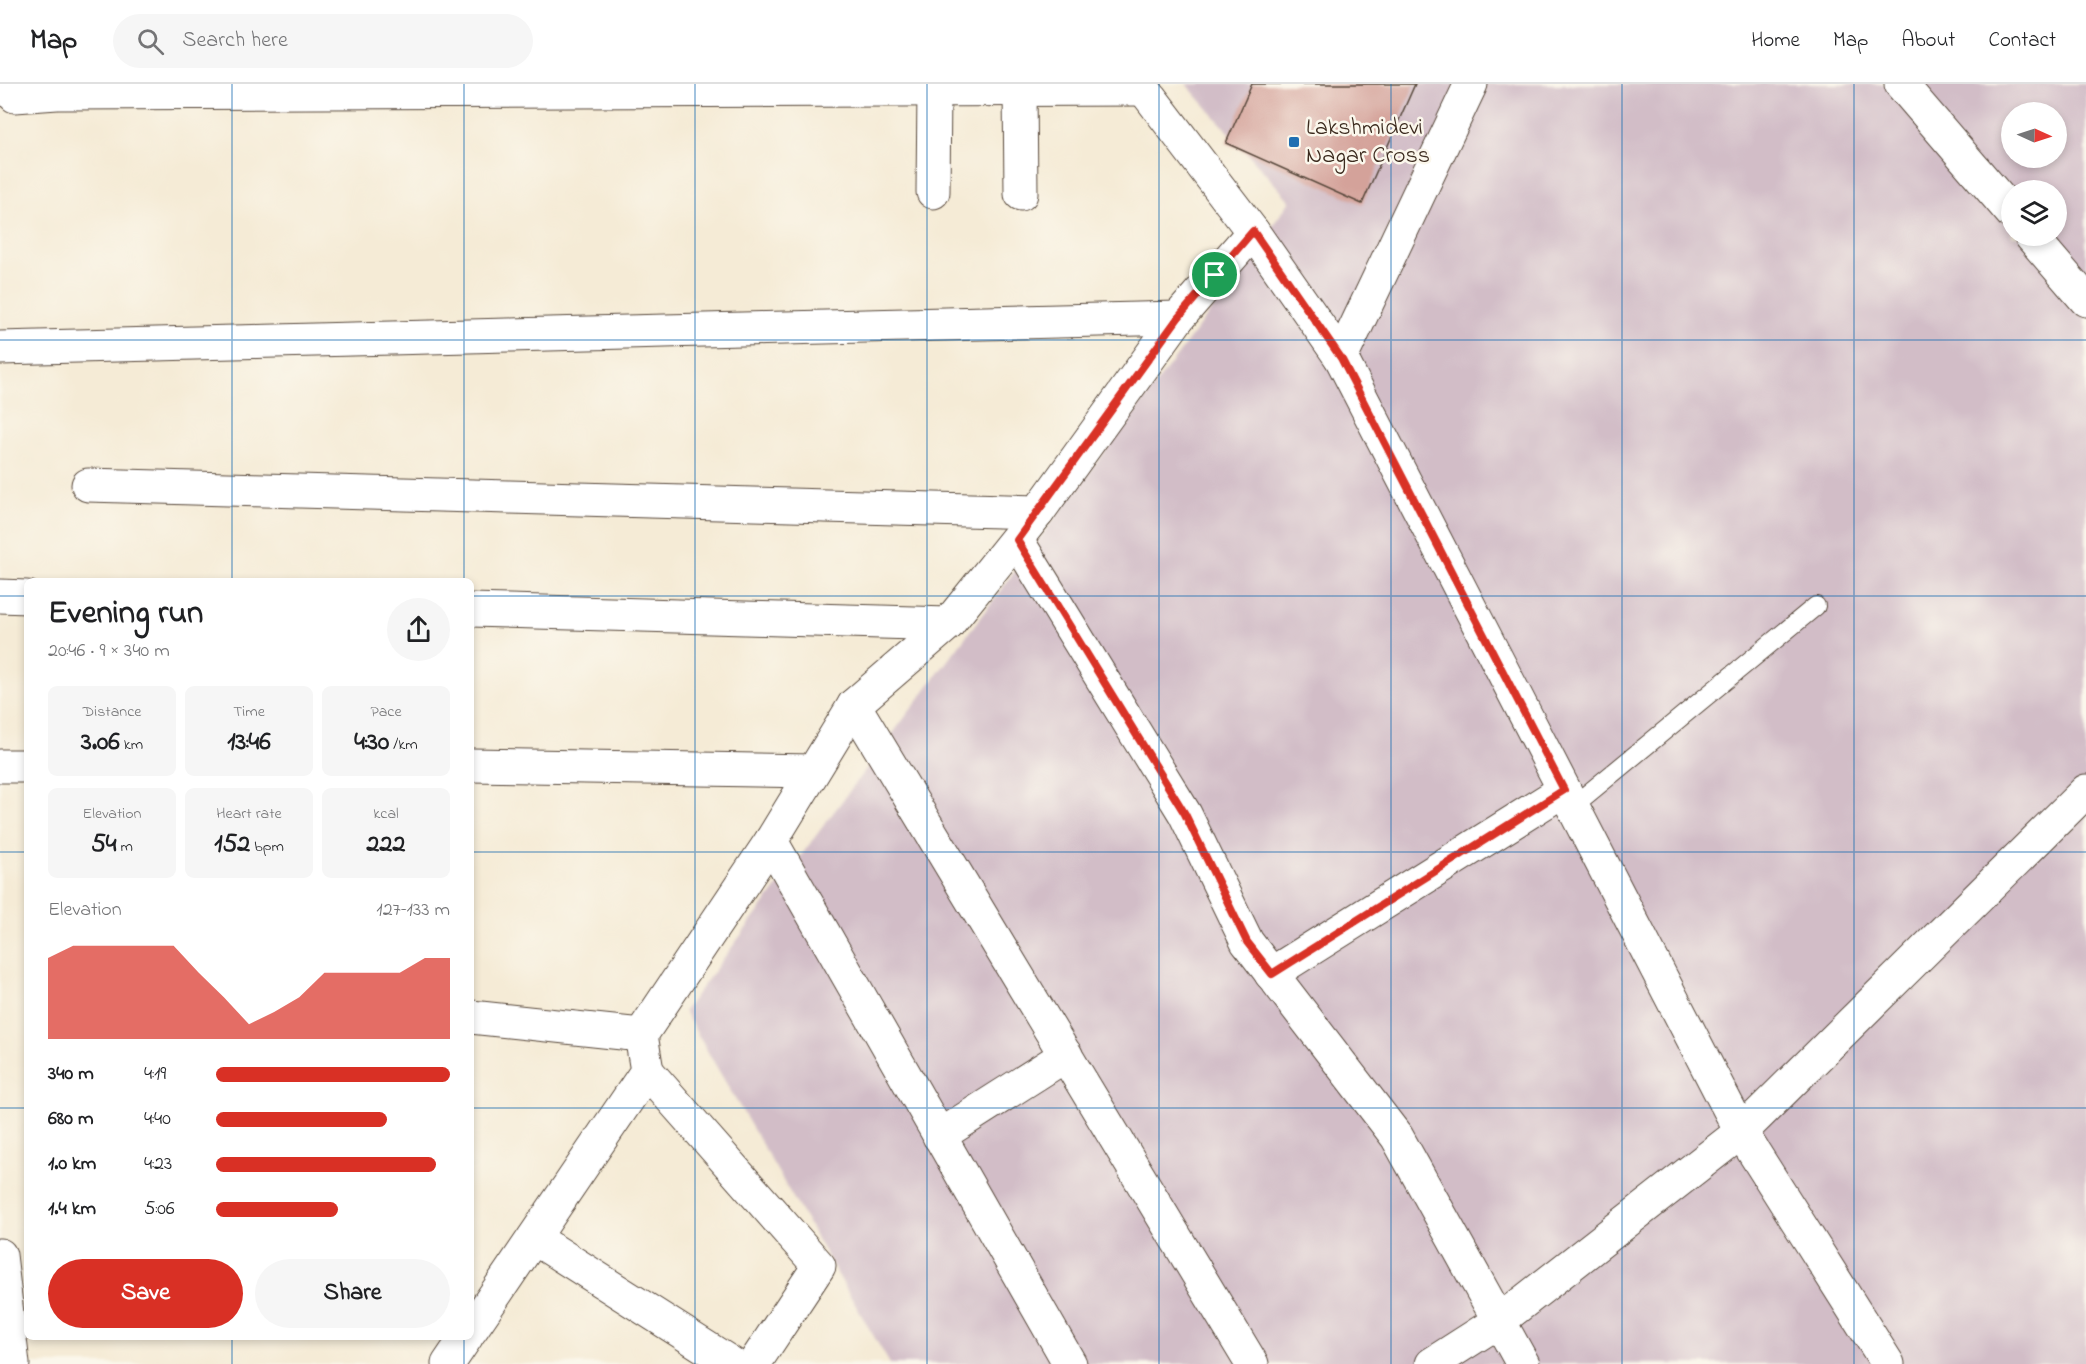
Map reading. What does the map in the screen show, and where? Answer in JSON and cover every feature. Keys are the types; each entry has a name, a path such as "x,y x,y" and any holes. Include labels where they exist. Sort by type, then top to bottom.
{"street":[{"path":"14,84 15,96 178,88 1020,89 1142,86 1253,231 1341,358 1742,1132 1888,1364"},
{"path":"1341,358 1471,84"},
{"path":"1901,84 2001,200"},
{"path":"933,192 945,88"},
{"path":"1020,89 1021,194"},
{"path":"753,1364 819,1266 647,1071 641,1035 771,841 854,705 948,624 1017,540 1178,318 1253,231"},
{"path":"2040,246 2086,300"},
{"path":"0,348 1178,318"},
{"path":"88,485 1038,512"},
{"path":"1017,540 1185,814 1247,942 1397,1137 1523,1364"},
{"path":"0,596 24,597"},
{"path":"474,610 948,624"},
{"path":"854,705 1252,1364"},
{"path":"474,765 813,771"},
{"path":"0,766 24,766"},
{"path":"1432,1364 1500,1321 1742,1132 2086,791"},
{"path":"1272,974 1568,798"},
{"path":"771,841 1070,1364"},
{"path":"474,1017 641,1035"},
{"path":"939,1136 1066,1055"},
{"path":"474,1326 647,1071"},
{"path":"534,1238 732,1364"},
{"path":"0,1255 13,1364"},
{"path":"448,1364 464,1340"}],"lane":[{"path":"1568,798 1816,606"}],"shaded area":[{"path":"1186,84 2086,84 2086,1364 890,1364 684,1011 1237,276 1290,201"}],"building":[{"path":"1252,84 1415,84 1362,204 1226,143"}],"place":[{"name":"Lakshmidevi Nagar Cross","path":"1294,142"}],"route":[{"path":"1253,231 1341,358 1564,790 1272,974 1247,942 1185,814 1017,540 1178,318 1215,275 1253,231"}]}
